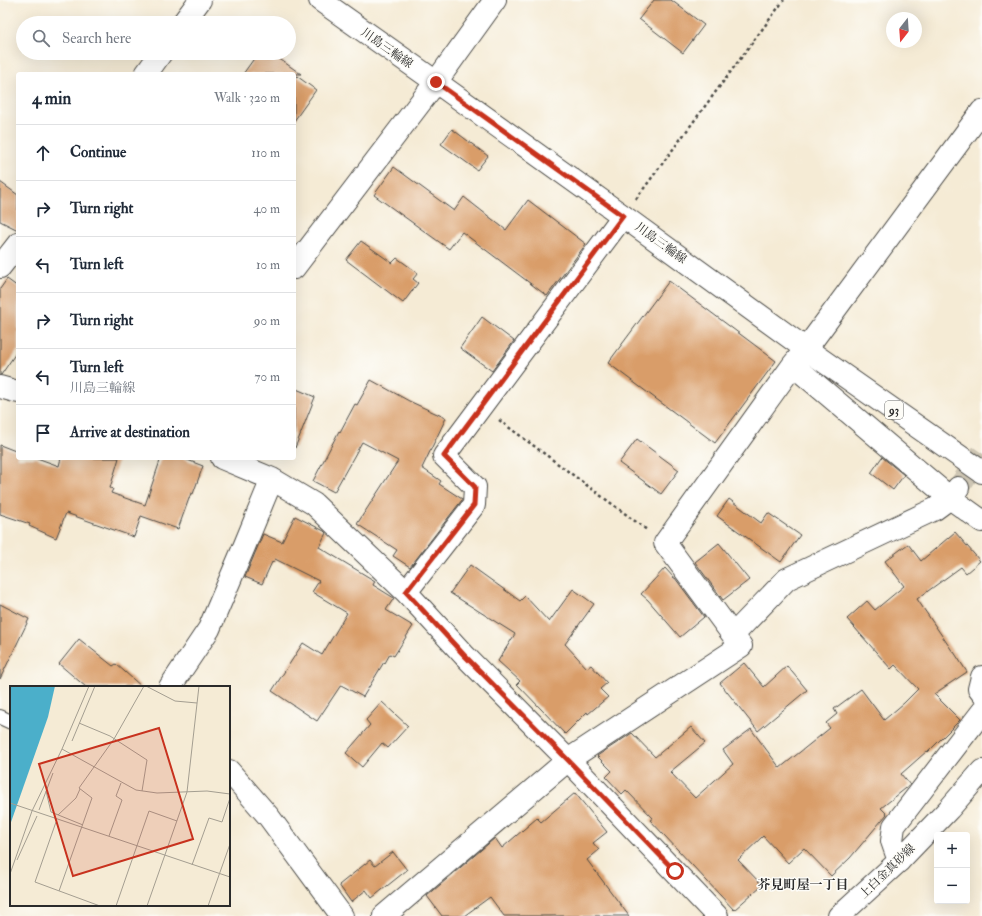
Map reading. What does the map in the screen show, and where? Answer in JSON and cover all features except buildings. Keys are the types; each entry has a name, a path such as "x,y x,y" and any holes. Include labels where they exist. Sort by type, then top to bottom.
{"street":[{"path":"188,16 200,0"},
{"name":"川島三輪線","path":"320,0 623,216 799,357 982,472"},
{"path":"296,265 436,82 495,0"},
{"path":"147,72 156,60"},
{"path":"384,916 568,760 741,646 665,543 799,357 982,111"},
{"path":"406,592 474,505 475,487 444,456 623,216"},
{"path":"0,267 16,247"},
{"path":"799,357 954,493 982,521"},
{"path":"0,387 16,391"},
{"path":"227,460 272,479 314,504 406,592 464,655 568,760 717,916"},
{"path":"171,686 209,629 272,479"},
{"path":"733,635 787,579 935,510 954,493"},
{"path":"982,677 979,690 982,693"},
{"path":"899,861 892,841 894,826 982,712"},
{"name":"上白金真砂線","path":"839,916 899,861 950,809 982,771"},
{"path":"230,772 269,817 342,916"}],"lane":[{"path":"0,717 10,722"}],"path":[{"path":"623,216 784,0"},
{"path":"480,407 665,543"}],"tunnel":[{"path":"958,488 982,453"}],"district":[{"name":"芥見町屋一丁目","path":"803,884"}],"route":[{"path":"436,82 623,216 444,456 475,487 474,505 406,592 464,655 675,871"}]}
